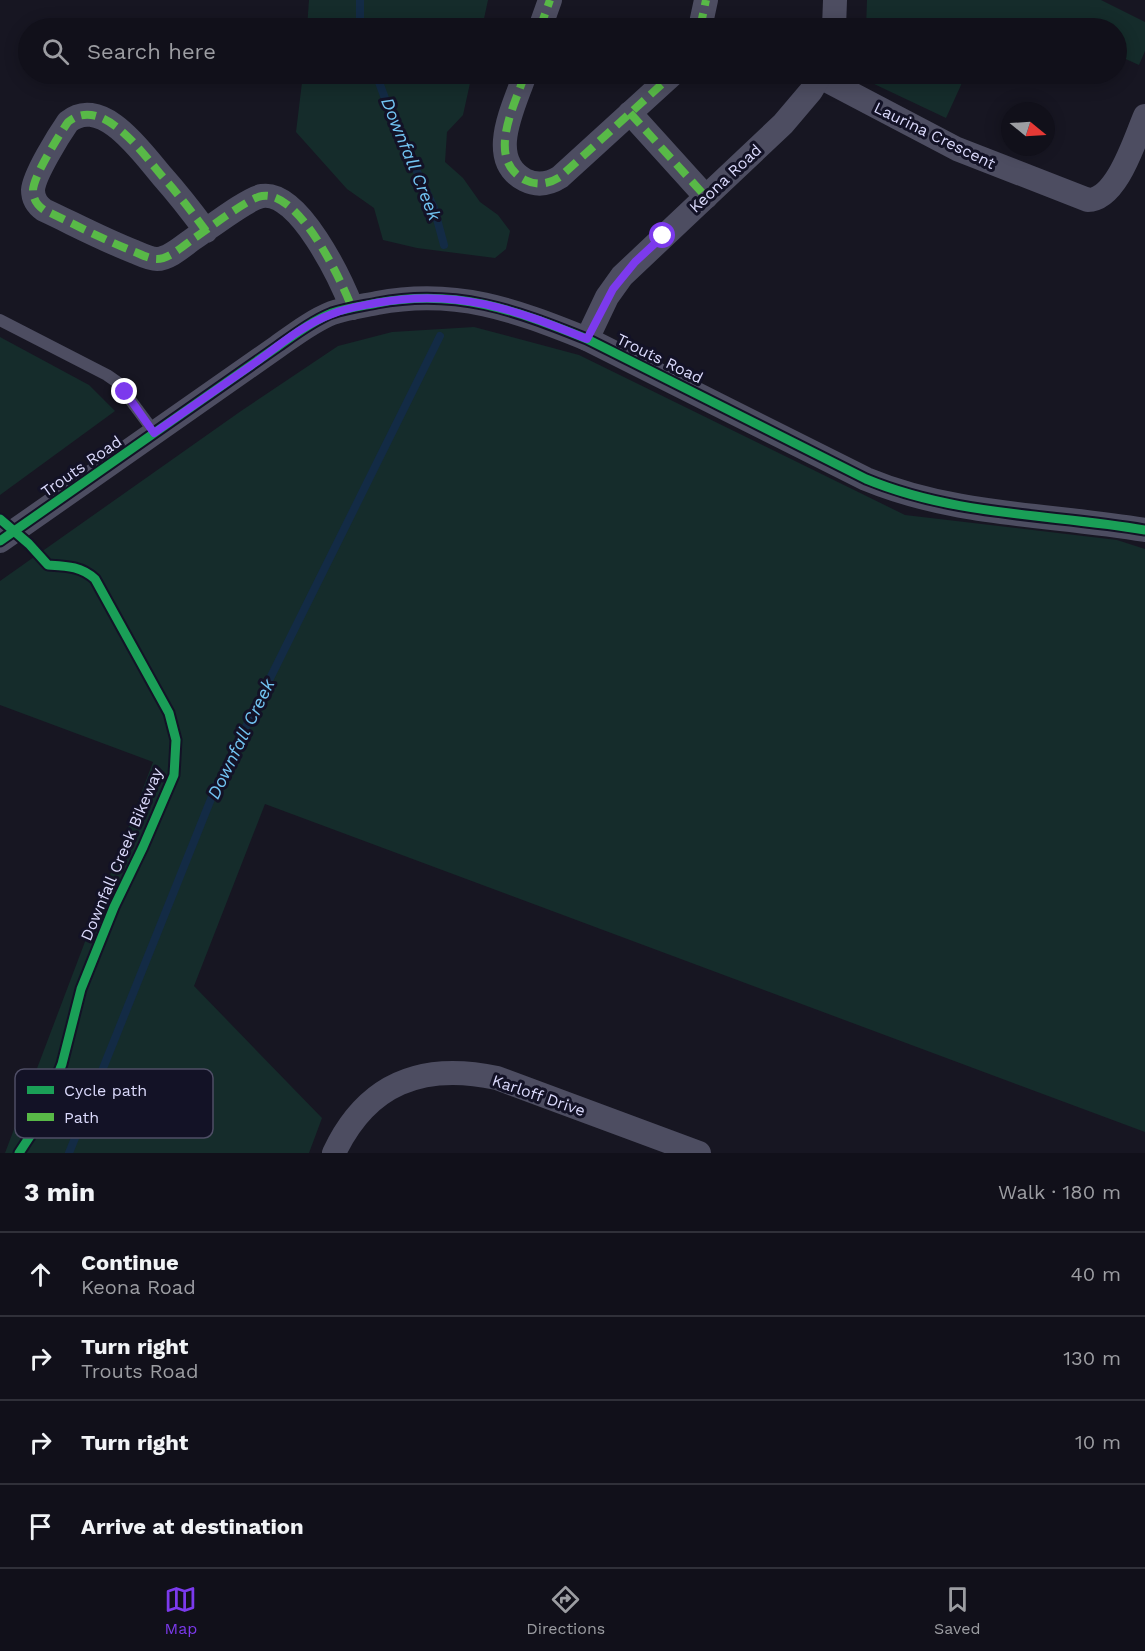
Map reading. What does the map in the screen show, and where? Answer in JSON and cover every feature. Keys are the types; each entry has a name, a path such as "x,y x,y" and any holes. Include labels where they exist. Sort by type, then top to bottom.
{"street":[{"path":"544,18 550,0"},
{"path":"702,18 706,0"},
{"path":"834,18 835,0"},
{"path":"522,84 503,149 510,168 525,180 543,184 551,183 560,177 662,84"},
{"name":"Keona Road","path":"587,339 607,297 622,276 783,124 815,84"},
{"name":"Laurina Crescent","path":"836,84 957,149 1088,200 1101,197 1112,185 1125,163 1145,116"},
{"path":"630,113 706,197"},
{"path":"206,231 131,139 111,123 90,114 82,114 68,122 34,185 34,197 39,207 116,244 157,259 168,255 206,231 256,198 265,196 280,199 294,211 327,255 339,276 352,308"},
{"name":"Trouts Road","path":"0,541 299,332 332,314 413,297 462,299 521,314 587,339 866,479 918,498 957,506 1145,530"},
{"name":"Karloff Drive","path":"334,1153 351,1121 386,1090 417,1078 450,1072 473,1073 497,1078 699,1153"}],"lane":[{"path":"0,320 117,382 154,433"}],"green space":[{"path":"309,0 488,0 484,18 308,18"},
{"path":"867,0 1101,0 1145,22 1145,51 1139,65 1127,60 1127,18 866,18"},
{"path":"302,84 470,84 463,115 447,132 445,162 463,178 480,202 498,215 510,231 506,249 495,258 417,248 383,240 374,208 347,189 296,132"},
{"path":"874,84 961,84 946,118"},
{"path":"474,327 579,355 905,515 1117,540 1145,549 1145,1132 265,804 194,986 322,1118 309,1153 5,1153 15,1127 15,1138 213,1138 213,1069 37,1069 153,762 0,705 0,581 241,411 338,346 392,332"},
{"path":"0,337 89,385 115,411 0,495"}],"waterway":[{"name":"Downfall Creek","path":"360,0 360,18"},
{"name":"Downfall Creek","path":"380,84 393,120 434,208 444,245"},
{"name":"Downfall Creek","path":"103,1069 215,789 440,336"},
{"name":"Downfall Creek","path":"69,1153 75,1138"}],"marked path":[{"path":"544,18 550,0"},
{"path":"702,18 706,0"},
{"path":"521,84 506,131 507,159 513,171 525,180 538,184 560,177 662,84"},
{"path":"630,113 706,197"},
{"path":"206,231 201,224 179,196 133,142 108,121 94,116 81,115 68,122 34,183 35,199 44,210 146,257 157,259 176,252 193,239 199,235 208,229 217,222 247,202 262,196 276,198 290,207 317,239 352,308"}],"cycle path":[{"path":"0,541 317,320 332,313 360,306 406,299 433,298 485,304 535,319 587,339 866,479 900,491 969,507 1145,530"},
{"name":"Downfall Creek Bikeway","path":"0,519 29,544 48,565 79,569 95,579 169,713 176,740 174,775 114,907 81,989 60,1069"},
{"name":"Downfall Creek Bikeway","path":"19,1153 29,1138"}],"route":[{"path":"125,392 154,433 318,320 352,308 413,297 462,299 480,303 551,324 587,339 607,297 622,276 663,236"}]}
